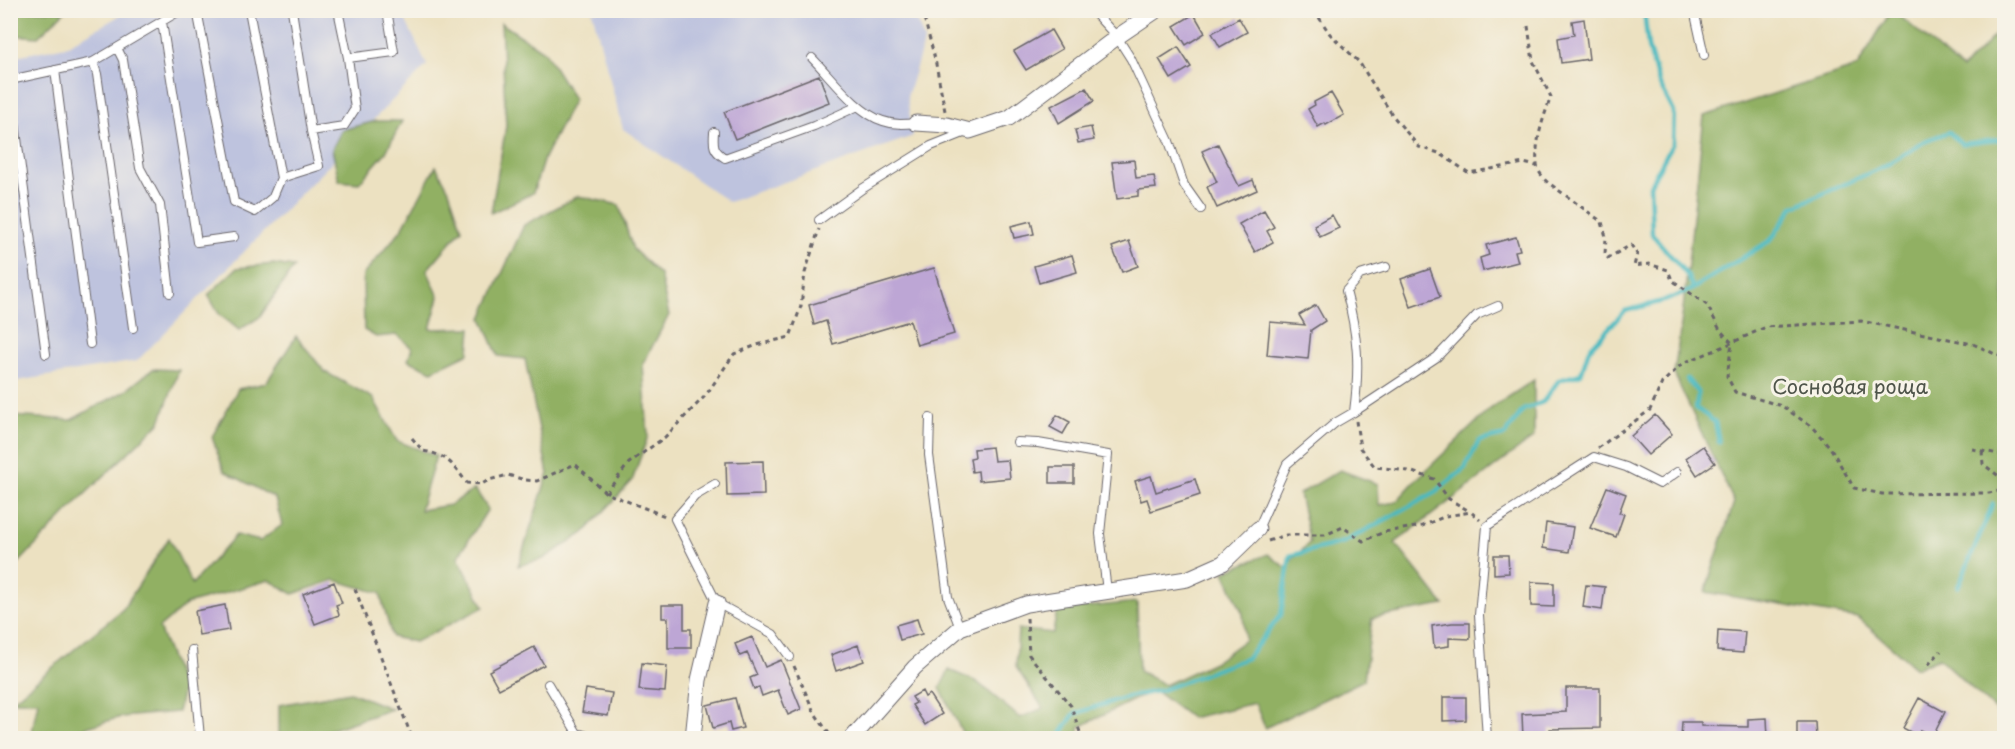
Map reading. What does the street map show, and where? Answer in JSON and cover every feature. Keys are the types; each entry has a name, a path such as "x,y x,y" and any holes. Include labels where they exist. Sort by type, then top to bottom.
{"street":[{"path":"916,123 947,125 970,131 1010,118 1117,37 1157,10"},
{"path":"852,738 915,667 960,628 1026,604 1187,579 1223,563 1258,529"},
{"path":"693,738 699,680 717,603"}],"lane":[{"path":"10,80 93,62 181,10"},
{"path":"197,10 234,202 255,212 273,197 281,178 249,10"},
{"path":"281,178 319,166 311,131 292,10"},
{"path":"311,131 344,126 355,109 338,10"},
{"path":"348,58 394,52 387,10"},
{"path":"1092,10 1117,37 1150,97 1169,141 1184,185 1201,209"},
{"path":"1694,10 1704,55"},
{"path":"162,22 197,242 234,237"},
{"path":"117,48 123,60 140,168 160,205 170,292"},
{"path":"812,58 858,106 881,121 898,124 916,123"},
{"path":"93,62 97,74 133,328"},
{"path":"55,70 90,344"},
{"path":"10,86 46,354"},
{"path":"714,132 713,144 717,153 725,158 814,126 858,106"},
{"path":"819,220 862,189 931,146 970,131"},
{"path":"1354,411 1358,379 1355,326 1346,291 1360,275 1386,267"},
{"path":"1258,529 1287,464 1335,423 1437,357 1478,315 1497,306"},
{"path":"930,418 929,455 948,597 960,628"},
{"path":"1017,442 1038,443 1108,455 1100,534 1107,591"},
{"path":"1487,738 1479,615 1487,526 1594,458 1626,467 1660,484 1677,472"},
{"path":"715,484 695,496 675,519 717,603 773,634 790,657"},
{"path":"192,650 200,738"},
{"path":"548,684 575,736 595,738"}],"path":[{"path":"922,10 947,125"},
{"path":"1314,10 1330,34 1359,62 1393,116 1419,147 1439,153 1469,172 1524,163 1536,166"},
{"path":"1528,26 1533,61 1551,97 1540,125 1536,166 1546,181 1602,222 1606,237 1605,254 1608,258 1631,245 1637,254 1634,266 1649,264 1668,270 1672,280 1707,305 1720,330 1732,343"},
{"path":"606,493 629,463 665,437 706,395 734,354 757,345 790,337 801,306 805,273 819,231 819,220"},
{"path":"1594,458 1596,450 1650,410 1662,382 1683,363 1767,327 1861,321 1973,344 2004,358"},
{"path":"1732,343 1727,376 1735,393 1782,406 1812,427 1830,447 1854,488 1882,494 1989,493 2004,489 2000,477 1983,464 1982,451"},
{"path":"1354,411 1358,424 1360,448 1375,467 1408,471 1434,479 1449,499 1471,512 1487,526"},
{"path":"412,438 423,451 440,454 452,463 467,483 482,484 508,475 537,481 575,464 606,493 675,519"},
{"path":"1972,449 2004,455"},
{"path":"1242,544 1262,543 1286,534 1325,535 1343,527 1363,541 1384,532 1422,526 1446,516 1471,512"},
{"path":"355,589 412,738"},
{"path":"1026,604 1029,655 1071,706 1082,738"},
{"path":"1928,665 1941,651"},
{"path":"790,657 814,712 832,738"}],"shaded area":[{"path":"128,11 401,11 427,65 137,361 11,382 11,57 66,46"},
{"path":"592,11 914,11 924,41 907,97 913,136 729,202 623,129"}],"green space":[{"path":"10,11 65,11 38,37 11,35"},
{"name":"Сосновая роща","path":"1891,11 1894,11 1962,69 2004,26 2004,722 1996,711 1939,658 1916,668 1858,618 1705,592 1734,502 1674,374 1704,116 1857,67"},
{"path":"501,23 545,52 574,99 544,158 533,193 491,213 506,126"},
{"path":"376,121 402,121 386,152 359,183 339,181 332,149 342,130"},
{"path":"436,166 449,190 462,229 427,270 439,297 430,329 471,328 469,353 432,371 408,360 412,348 397,335 376,337 364,330 363,275 402,229"},
{"path":"578,196 619,205 633,249 660,275 669,315 643,364 648,436 632,481 584,533 543,559 518,566 548,474 525,359 498,356 482,318 524,225"},
{"path":"273,264 294,267 260,317 239,330 219,314 208,295 237,268"},
{"path":"296,336 325,372 373,398 397,441 436,456 420,510 450,505 475,489 488,509 458,557 484,607 415,642 392,637 380,593 334,580 293,594 269,580 187,604 159,628 183,688 178,712 121,717 67,733 32,732 38,701 12,701 123,609 169,538 192,584 236,535 260,541 282,525 275,498 224,471 212,437 238,389 266,383"},
{"path":"153,369 179,370 160,422 80,499 11,571 11,416 71,420 125,391"},
{"path":"1534,380 1534,437 1395,543 1444,605 1372,618 1364,680 1265,728 1255,703 1191,718 1154,690 1079,727 1080,738 965,738 940,688 949,670 977,682 1020,718 1043,708 1016,667 1018,629 1053,633 1057,610 1137,602 1139,671 1165,685 1216,661 1245,640 1243,614 1224,572 1268,554 1285,567 1310,542 1299,494 1340,470 1378,484 1379,505 1396,502 1490,409"},
{"path":"350,692 392,709 324,732 279,735 279,705"}],"building":[{"path":"1194,14 1205,33 1186,45 1174,26"},
{"path":"1239,18 1247,32 1220,47 1212,33"},
{"path":"1584,19 1589,59 1561,63 1558,38 1574,35 1572,21"},
{"path":"1051,30 1062,49 1026,70 1014,51"},
{"path":"1178,47 1191,67 1171,79 1159,59"},
{"path":"819,75 829,102 735,139 724,112"},
{"path":"1086,88 1094,101 1059,123 1051,106"},
{"path":"1331,93 1344,115 1318,127 1308,109 1315,105 1314,102"},
{"path":"1091,127 1094,140 1078,143 1075,130"},
{"path":"1218,144 1239,186 1253,180 1257,190 1217,208 1207,187 1217,182 1202,151"},
{"path":"1134,160 1136,178 1154,176 1156,188 1138,190 1138,196 1117,199 1112,162"},
{"path":"1264,210 1274,227 1267,231 1273,242 1255,252 1239,224"},
{"path":"1332,215 1339,228 1320,237 1314,225"},
{"path":"1031,221 1034,234 1014,238 1011,226"},
{"path":"1516,237 1520,250 1515,251 1518,262 1483,271 1480,258 1489,255 1486,245"},
{"path":"1129,241 1138,266 1122,272 1112,247"},
{"path":"1072,255 1077,272 1039,283 1034,266"},
{"path":"934,268 954,334 917,345 910,321 833,344 826,321 814,325 809,305"},
{"path":"1430,269 1440,297 1411,307 1401,279"},
{"path":"1316,305 1325,321 1311,330 1308,359 1267,355 1270,322 1305,325 1299,315"},
{"path":"1057,415 1070,422 1063,434 1050,427"},
{"path":"1655,415 1672,434 1648,455 1631,436"},
{"path":"1703,446 1715,463 1697,475 1686,458"},
{"path":"992,447 994,461 1008,460 1010,478 979,481 978,471 972,472 970,458 975,457 974,449"},
{"path":"763,461 764,495 727,496 726,462"},
{"path":"1050,467 1074,467 1074,483 1050,483"},
{"path":"1151,476 1156,492 1195,479 1200,495 1151,511 1147,499 1141,501 1135,481"},
{"path":"1607,487 1626,494 1619,513 1624,514 1616,537 1590,528"},
{"path":"1546,523 1573,527 1569,552 1543,548"},
{"path":"1494,555 1508,555 1509,573 1494,574"},
{"path":"334,582 342,603 336,605 339,615 315,624 303,594"},
{"path":"1531,582 1554,583 1554,607 1531,606"},
{"path":"1586,585 1605,587 1602,610 1583,607"},
{"path":"225,605 229,630 199,635 195,611"},
{"path":"662,605 684,605 684,629 691,629 691,648 668,648 668,618 662,618"},
{"path":"917,619 922,634 900,640 896,625"},
{"path":"1470,623 1470,639 1449,638 1449,646 1434,648 1432,626"},
{"path":"1718,630 1745,632 1743,653 1717,651"},
{"path":"752,637 765,667 781,660 801,709 788,715 778,690 762,696 759,687 754,689 750,678 757,675 747,653 740,656 735,644"},
{"path":"858,645 864,661 836,671 831,655"},
{"path":"534,647 544,665 499,689 489,671"},
{"path":"642,663 667,666 665,692 639,690"},
{"path":"1566,688 1600,688 1600,728 1550,729 1550,738 1523,738 1522,714 1566,712"},
{"path":"586,689 612,693 608,716 582,712"},
{"path":"922,691 925,697 929,694 942,714 925,725 912,705 916,703 912,697"},
{"path":"1443,697 1466,697 1466,720 1443,721"},
{"path":"735,698 743,728 731,731 729,723 713,728 707,705"},
{"path":"1919,698 1945,712 1933,736 1921,730 1918,736 1903,728"},
{"path":"1767,718 1768,738 1681,738 1682,722 1701,722 1701,726 1748,727 1748,719"},
{"path":"1797,722 1815,722 1816,738 1797,738"}],"waterway":[{"path":"1644,10 1648,47 1659,83 1674,112 1673,143 1650,185 1652,234 1687,275 1693,288"},
{"path":"1058,738 1074,714 1123,698 1162,690 1247,658 1281,615 1290,556 1344,542 1436,492 1465,468 1479,441 1505,435 1523,410 1543,402 1559,380 1581,374 1589,349 1625,311 1667,300 1689,291 1771,240 1793,207 1883,167 1927,140 1949,132 1962,144 2004,139"},
{"path":"1687,379 1698,393 1696,408 1715,422 1719,442"},
{"path":"1958,587 1993,504"}]}
